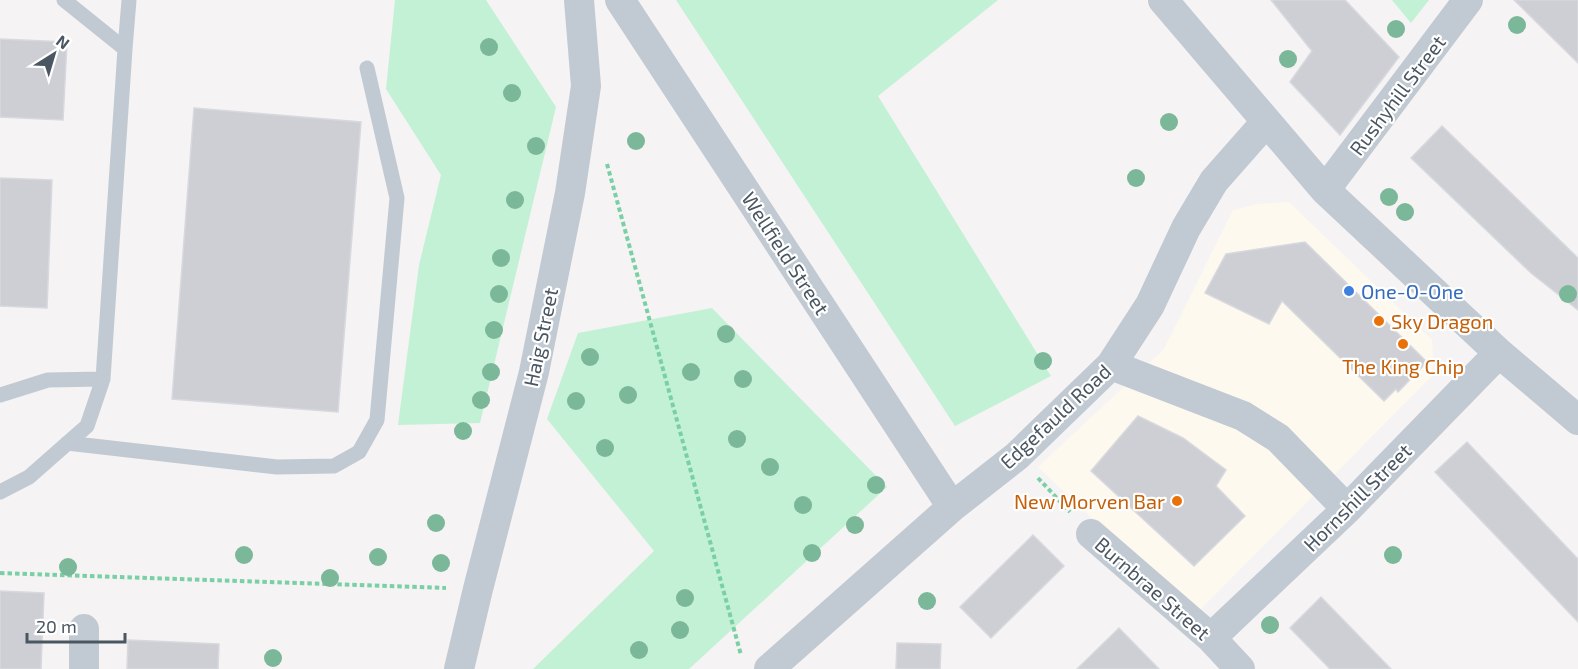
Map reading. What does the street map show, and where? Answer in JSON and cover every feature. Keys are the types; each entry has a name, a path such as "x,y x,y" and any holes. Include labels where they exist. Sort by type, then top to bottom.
{"street":[{"name":"Haig Street","path":"459,669 534,372 570,193 586,86 579,0"},
{"name":"Wellfield Street","path":"620,0 952,507"},
{"path":"1162,0 1325,190 1499,353 1578,420"},
{"name":"Rushyhill Street","path":"1325,190 1468,0"},
{"name":"Edgefauld Road","path":"769,669 952,507 1017,456 1112,365 1150,305 1186,228 1214,181 1266,122"},
{"name":"Hornshill Street","path":"1211,639 1347,509 1499,353"},
{"path":"1112,365 1243,416 1278,438 1347,509"},
{"name":"Burnbrae Street","path":"1091,534 1211,639 1240,669"},
{"path":"84,630 84,669"}],"lane":[{"path":"64,0 125,49"},
{"path":"0,492 29,477 87,426 103,379 129,0"},
{"path":"67,443 277,467 334,466 359,452 377,420 397,198 367,68"},
{"path":"0,395 48,380 103,379"}],"path":[{"path":"605,154 742,658"},
{"path":"1017,456 1091,534"},
{"path":"0,573 478,589"}],"shaded area":[{"path":"1289,202 1432,340 1434,374 1195,615 1038,467 1164,349 1233,210 1257,204"}],"green space":[{"path":"395,0 486,0 556,107 480,423 398,425 419,265 441,175 386,89"},
{"path":"676,0 998,0 878,96 1051,376 955,426"},
{"path":"1392,0 1429,0 1411,23"},
{"path":"712,308 887,487 689,669 533,669 654,551 547,419 578,333"}],"building":[{"path":"1271,0 1345,0 1399,57 1340,135 1290,82 1312,51"},
{"path":"1514,0 1578,0 1578,63"},
{"path":"0,39 67,42 63,120 0,117"},
{"path":"194,108 361,122 338,412 172,399"},
{"path":"1442,126 1578,258 1578,310 1531,273 1411,158"},
{"path":"0,178 52,180 47,308 0,306"},
{"path":"1305,242 1427,362 1398,392 1396,389 1384,401 1282,301 1269,324 1205,293 1226,254"},
{"name":"New Morven Bar","path":"1138,416 1183,438 1226,470 1216,486 1245,516 1194,566 1091,471"},
{"path":"1467,442 1578,559 1578,622 1435,472"},
{"path":"1033,535 1064,566 991,638 960,607"},
{"path":"0,591 44,593 41,669 0,669"},
{"path":"1321,597 1391,669 1330,669 1290,628"},
{"path":"1119,628 1159,669 1077,669"},
{"path":"128,640 219,644 218,669 127,669"},
{"path":"897,643 941,644 940,669 896,669"}],"place":[{"name":"One-O-One","path":"1349,291"},
{"name":"Sky Dragon","path":"1379,321"},
{"name":"The King Chip","path":"1403,344"},
{"name":"New Morven Bar","path":"1177,501"}]}
